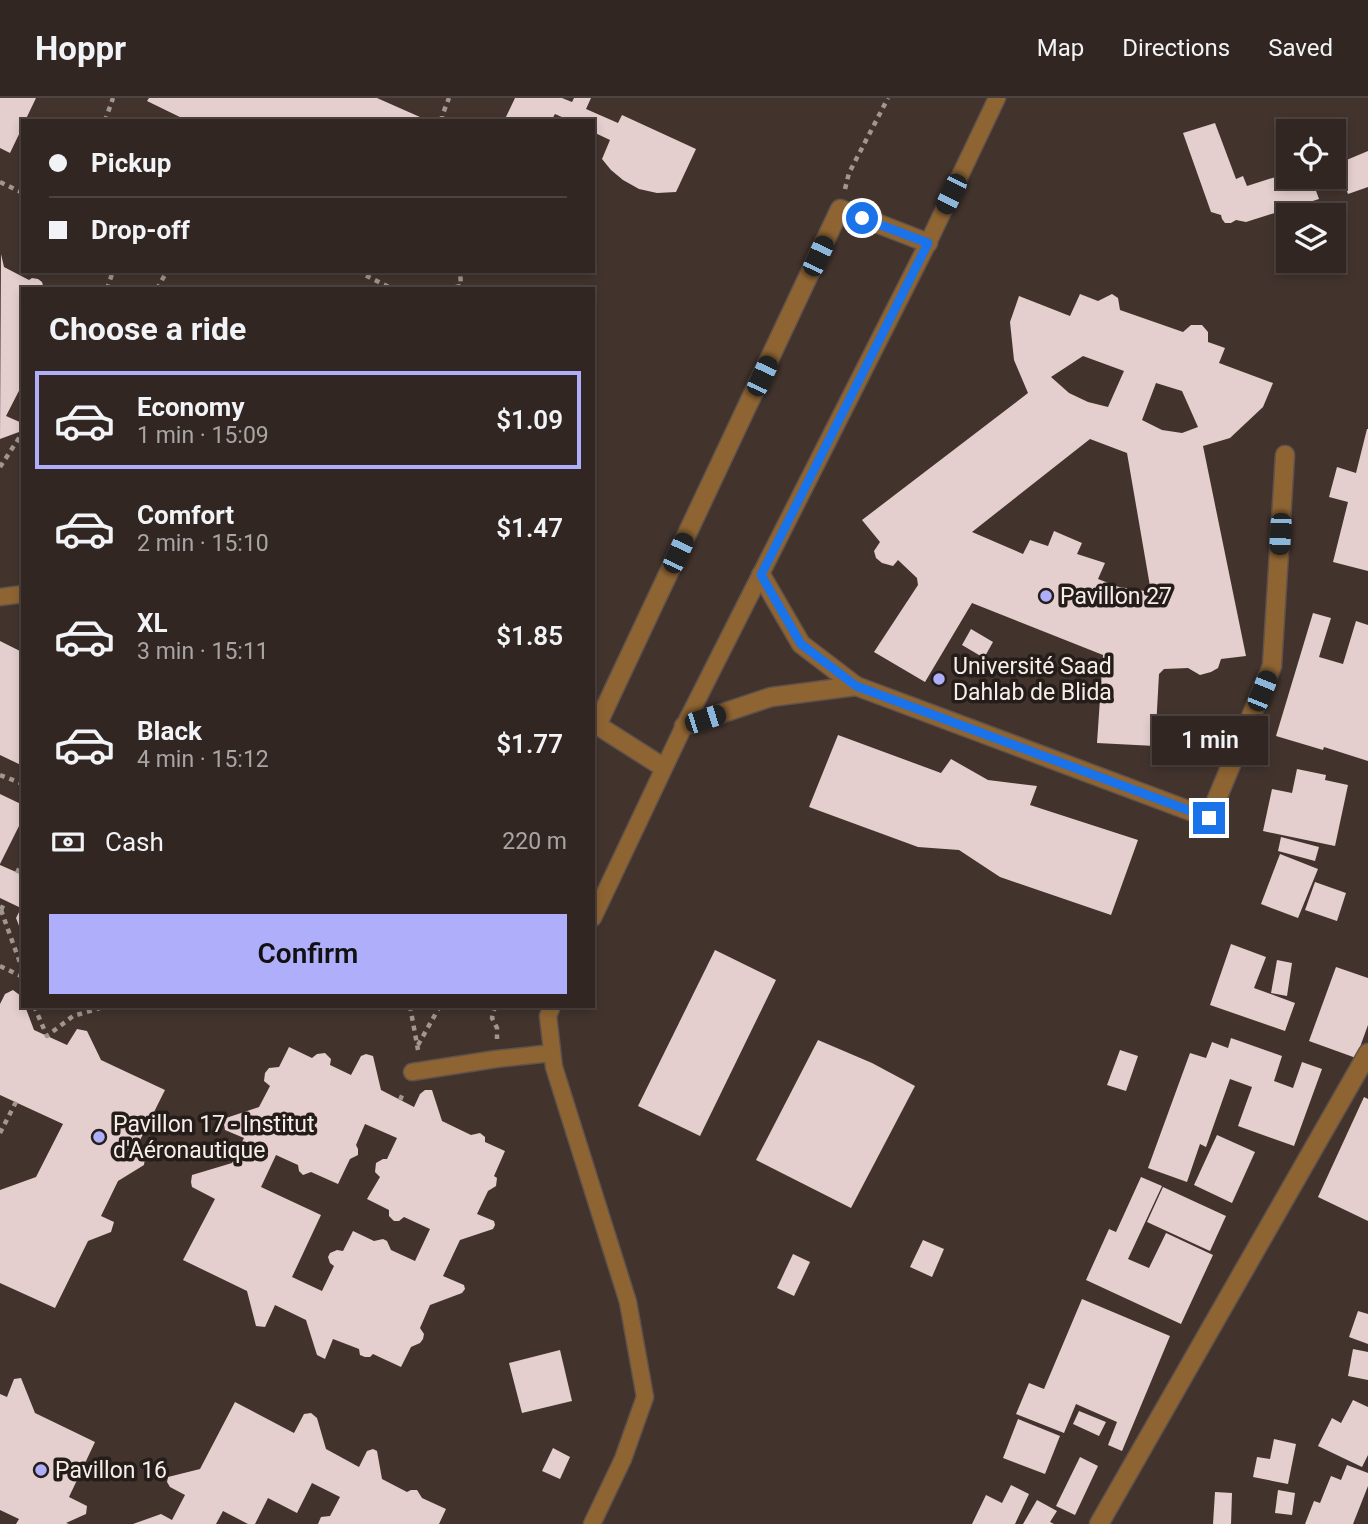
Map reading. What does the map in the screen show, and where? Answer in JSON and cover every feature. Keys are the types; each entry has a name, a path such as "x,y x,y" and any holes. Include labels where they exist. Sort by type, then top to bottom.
{"street":[{"path":"663,767 595,724 840,209 928,243"},
{"path":"761,575 801,644 856,686 1209,818 1272,666 1285,455"},
{"path":"684,726 771,697 856,686"},
{"path":"1099,1524 1368,1053"}],"lane":[{"path":"595,914 663,767 928,243 997,98"},
{"path":"0,597 21,594"},
{"path":"551,1008 548,1016 554,1066 628,1302 645,1397 623,1459 592,1524"},
{"path":"412,1072 552,1053"}],"path":[{"path":"106,119 113,98"},
{"path":"442,119 449,98"},
{"path":"840,209 849,173 888,98"},
{"path":"0,182 21,192"},
{"path":"361,273 389,287"},
{"path":"456,287 461,286 460,273"},
{"path":"0,467 21,435"},
{"path":"0,775 21,783"},
{"path":"17,873 21,864"},
{"path":"5,901 0,911 21,966"},
{"path":"0,966 21,976"},
{"path":"35,1008 47,1036 73,1016 100,1008"},
{"path":"418,1045 439,1008"},
{"path":"494,1008 492,1018 497,1028 496,1059"},
{"path":"0,1133 16,1102"}],"building":[{"path":"0,98 36,98 26,119 21,119 21,130 10,153 0,148"},
{"path":"149,98 377,98 424,119 184,119 147,101"},
{"path":"515,98 562,98 572,102 574,98 591,98 586,109 618,123 622,115 696,149 676,192 657,193 639,189 611,170 602,159 610,140 595,133 595,119 564,119 555,114 552,119 505,119"},
{"path":"1215,123 1236,179 1243,176 1247,186 1276,177 1276,189 1315,189 1319,199 1306,203 1276,203 1276,213 1246,222 1236,220 1225,223 1221,215 1211,212 1183,133"},
{"path":"1368,151 1368,187 1348,194 1346,160"},
{"path":"1,254 4,267 29,280 38,279 43,287 21,287 21,387 6,416 21,423 21,426 19,432 0,439"},
{"path":"1080,294 1098,301 1112,294 1118,298 1120,310 1183,332 1191,325 1202,325 1208,332 1208,342 1225,348 1219,363 1273,383 1263,407 1230,438 1203,446 1246,656 1221,659 1218,668 1200,675 1188,668 1164,669 1159,674 1155,746 1097,743 1103,655 972,603 925,682 874,652 918,585 917,578 898,560 893,566 876,558 874,551 880,542 862,520 1028,393 1014,360 1010,322 1019,296 1070,316","holes":["1083,356 1124,371 1108,407 1069,393 1051,377","1156,383 1182,391 1198,427 1182,433 1162,430 1142,420","1090,439 1127,453 1151,592 1119,587 1098,579 1105,563 1077,554 1082,543 1054,531 1048,546 1030,540 1023,554 972,532"]},
{"path":"1367,429 1368,571 1333,562 1348,502 1329,497 1337,467 1356,473"},
{"path":"1313,613 1331,618 1319,657 1343,664 1356,621 1368,625 1368,761 1276,736"},
{"path":"971,629 993,642 984,658 962,645"},
{"path":"0,641 21,650 21,765 0,755"},
{"path":"838,735 941,773 951,759 988,780 1037,786 1030,805 1138,840 1111,915 1000,877 959,850 918,847 809,807"},
{"path":"1297,769 1326,775 1325,780 1348,785 1335,846 1263,831 1272,789 1292,793"},
{"path":"0,794 21,804 21,822 0,864"},
{"path":"1281,837 1319,847 1315,861 1278,851"},
{"path":"1280,854 1318,869 1298,918 1261,904"},
{"path":"0,865 21,874 21,908 0,898"},
{"path":"1315,882 1346,893 1337,921 1305,910"},
{"path":"21,908 21,931 16,918"},
{"path":"1231,944 1266,957 1254,988 1295,1003 1285,1031 1210,1005"},
{"path":"715,950 776,980 700,1136 638,1106"},
{"path":"1277,960 1292,963 1287,996 1271,993"},
{"path":"1336,967 1368,978 1368,1025 1356,1058 1309,1041"},
{"name":"Pavillon 17 - Institut d'Aéronautique","path":"13,990 21,996 21,1008 26,1008 34,1030 67,1045 77,1029 87,1031 101,1060 165,1090 135,1150 145,1157 144,1165 118,1181 101,1216 114,1222 111,1232 88,1241 55,1308 0,1283 0,1190 36,1177 63,1124 0,1095 0,1004 5,994"},
{"path":"1231,1038 1282,1056 1274,1081 1293,1088 1302,1062 1322,1069 1294,1146 1238,1126 1252,1087 1230,1079 1206,1147 1200,1144 1187,1182 1148,1168 1190,1053 1206,1058 1212,1042 1228,1048"},
{"path":"818,1040 872,1063 915,1086 851,1208 756,1160"},
{"path":"289,1047 312,1058 325,1053 331,1059 330,1065 351,1075 361,1056 373,1056 381,1090 414,1107 420,1094 425,1090 432,1090 442,1121 471,1135 480,1133 485,1137 485,1142 505,1151 494,1176 497,1178 496,1186 488,1191 477,1214 494,1221 495,1225 493,1229 460,1240 443,1276 464,1285 465,1289 462,1293 430,1305 420,1328 424,1334 423,1339 411,1347 401,1367 373,1354 370,1357 360,1355 359,1349 333,1339 325,1359 317,1355 306,1320 275,1305 265,1327 256,1326 247,1291 183,1260 215,1199 192,1187 192,1175 232,1163 244,1138 225,1130 223,1119 259,1107 270,1086 264,1081 265,1073 269,1068 279,1067","holes":["365,1124 397,1138 387,1159 376,1163 375,1172 380,1177 367,1199 389,1210 389,1216 394,1221 404,1217 430,1229 415,1261 391,1250 383,1239 374,1241 353,1231 343,1251 330,1253 328,1257 334,1266 322,1291 292,1277 321,1215 261,1187 276,1155 298,1165 303,1175 311,1172 338,1184 350,1159 358,1155 356,1145"]},
{"path":"1120,1050 1138,1056 1126,1091 1107,1085"},
{"path":"1364,1097 1368,1099 1368,1221 1318,1197"},
{"path":"1217,1135 1255,1152 1232,1203 1194,1185"},
{"path":"1141,1177 1162,1186 1128,1259 1149,1268 1166,1233 1213,1255 1181,1324 1086,1280 1109,1229 1116,1232"},
{"path":"1163,1187 1226,1216 1210,1251 1147,1222"},
{"path":"923,1240 944,1249 932,1277 910,1267"},
{"path":"793,1254 810,1262 794,1296 777,1288"},
{"path":"1082,1299 1170,1336 1122,1451 1108,1445 1117,1422 1076,1404 1064,1433 1016,1414 1029,1383 1044,1389"},
{"path":"1358,1311 1368,1314 1368,1344 1349,1337"},
{"path":"1353,1349 1368,1352 1368,1380 1348,1376"},
{"path":"560,1350 572,1401 522,1413 509,1363"},
{"name":"Pavillon 16","path":"21,1378 35,1413 95,1442 69,1497 87,1506 86,1514 66,1523 69,1524 16,1524 19,1519 0,1510 0,1394 7,1397 14,1379"},
{"path":"1353,1400 1368,1407 1368,1455 1362,1467 1318,1446 1332,1418 1341,1423"},
{"path":"235,1402 294,1433 304,1414 311,1413 317,1418 326,1449 359,1467 367,1451 377,1451 382,1479 407,1492 417,1490 422,1498 446,1509 439,1524 318,1524 321,1517 330,1516 340,1497 312,1483 297,1513 268,1498 255,1524 248,1524 223,1511 216,1524 133,1524 161,1514 172,1520 185,1495 170,1487 168,1477 200,1469"},
{"path":"1079,1411 1106,1422 1099,1436 1073,1424"},
{"path":"1018,1419 1060,1436 1045,1474 1003,1458"},
{"path":"1274,1439 1296,1444 1288,1484 1253,1477 1257,1457 1270,1459"},
{"path":"553,1448 570,1457 560,1479 542,1471"},
{"path":"1080,1457 1098,1466 1075,1515 1056,1506"},
{"path":"1347,1465 1368,1473 1368,1486 1353,1524 1305,1524 1314,1501 1320,1503 1331,1476 1341,1480"},
{"path":"1011,1485 1029,1494 1015,1524 972,1524 986,1495 1002,1503"},
{"path":"1278,1490 1295,1493 1292,1515 1275,1513"},
{"path":"1215,1492 1232,1493 1231,1524 1213,1524"},
{"path":"1037,1500 1057,1511 1050,1522 1054,1524 1023,1524"}],"place":[{"name":"Pavillon 27","path":"1046,596"},
{"name":"Université Saad Dahlab de Blida","path":"939,679"},
{"name":"Pavillon 17 - Institut d'Aéronautique","path":"99,1137"},
{"name":"Pavillon 16","path":"41,1470"}],"route":[{"path":"862,218 928,243 761,575 801,644 856,686 1209,818"}]}
